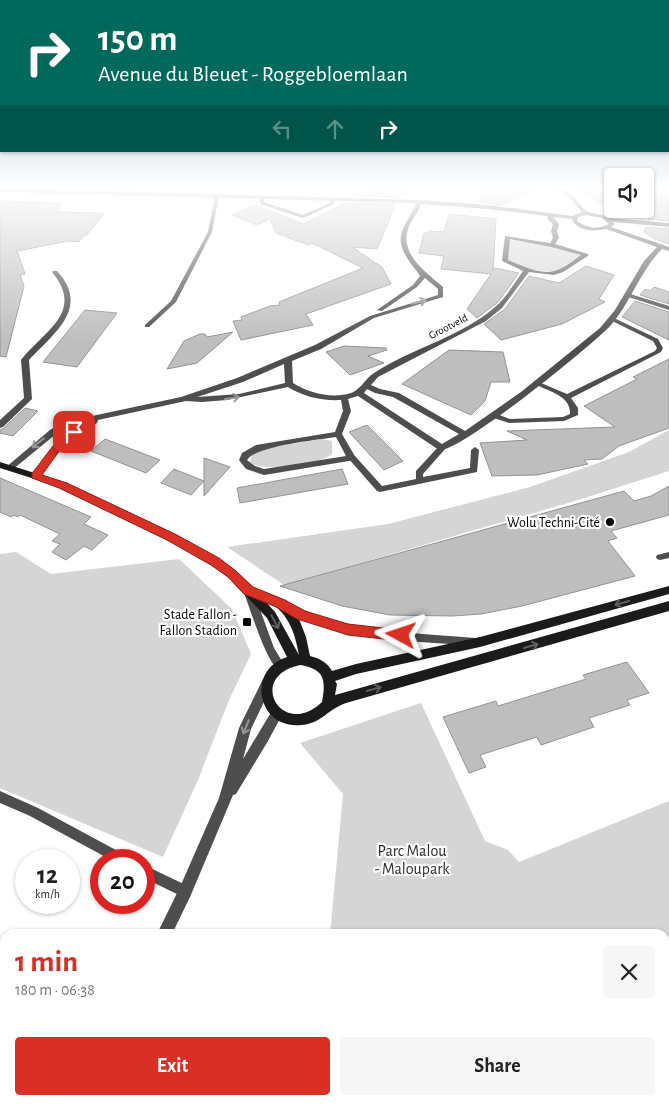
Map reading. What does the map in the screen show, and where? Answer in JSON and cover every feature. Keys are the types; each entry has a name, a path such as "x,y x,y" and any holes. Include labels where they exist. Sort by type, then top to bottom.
{"street":[{"path":"372,317 441,296 441,288 422,272 408,256 403,240"},
{"path":"505,240 505,261 528,270 557,273 586,255 526,240"},
{"path":"552,245 555,240"},
{"path":"642,240 665,247"},
{"path":"359,393 442,448 466,435 539,384 588,342 612,319 656,251 665,247"},
{"name":"Grootveld","path":"289,384 300,392 308,394 344,398 359,393 372,378 381,372 484,320 508,298 528,270"},
{"path":"0,425 28,399 25,360 54,328 68,308 67,293 63,280 55,272"},
{"path":"4,466 62,426 81,420 183,399 240,380 288,360 372,317 419,283 423,276 422,272"},
{"path":"183,399 224,400 289,384 288,360"},
{"path":"367,386 378,391 396,395 466,435"},
{"path":"338,434 347,411 344,398"},
{"path":"35,476 63,441 98,418"},
{"path":"338,434 352,458 264,472 245,465 243,460 245,455 259,447 338,434"},
{"path":"4,466 63,486 171,537 215,562 232,574 272,615 299,659"},
{"path":"248,590 281,604 292,618 302,639 299,659"},
{"path":"330,677 356,669 480,642 669,590"},
{"path":"267,683 266,694 270,704 277,713 289,720 304,720 318,715 328,705 364,692 669,606"},
{"path":"166,929 185,892 225,799 245,728 272,674 280,666 299,659 316,662 325,668 330,677 333,691 328,705"},
{"path":"225,799 277,713"}],"lane":[{"path":"147,326 173,302 206,240"},
{"path":"627,295 669,308"},
{"path":"567,397 658,352 660,348 656,340 612,319"},
{"path":"494,415 509,421 564,419 574,415 575,410 567,397 539,384"},
{"path":"420,481 419,473 442,448"},
{"path":"352,458 380,489 474,470 475,450"},
{"path":"248,590 270,650 280,666"},
{"path":"281,604 302,616 348,629 480,642"},
{"path":"0,797 34,812 103,849"},
{"path":"155,877 185,892"}],"green space":[{"path":"509,240 541,243 582,255 563,267 546,271 537,271 508,260"},
{"path":"669,430 669,471 575,501 330,572 287,587 227,547 388,524 530,487 629,452"},
{"path":"322,439 332,441 332,454 326,458 304,464 278,467 266,467 250,462 252,455 262,449"},
{"path":"16,552 51,574 179,559 232,609 251,654 229,700 198,780 163,857 155,854 155,849 144,849 0,788 0,554"},
{"name":"Parc Malou - Maloupark","path":"421,703 485,841 508,850 519,862 669,801 669,929 330,929 343,794 300,743"}],"building":[{"path":"0,240 81,240 79,242 69,241 17,251 25,274 20,275 24,286 6,357 0,356"},
{"path":"293,240 381,240 377,249 352,247 374,262 373,265 376,263 382,267 391,284 306,314 313,325 241,340 233,321 242,320 241,317 270,306 280,305 279,302 363,268 312,243 308,245"},
{"path":"422,240 495,240 493,271 495,268 519,273 498,302 477,318 467,309 491,274 441,269 444,256 419,253"},
{"path":"656,240 669,240 669,244"},
{"path":"586,266 614,275 599,299 605,302 562,324 501,340 484,324 505,309 529,276 559,283"},
{"path":"654,287 669,292 669,304 640,295 645,289 650,291"},
{"path":"635,301 669,312 669,340 622,317"},
{"path":"85,310 117,313 77,367 43,362"},
{"path":"233,332 197,363 167,369 184,341 200,334 205,334 207,337"},
{"path":"344,346 386,348 387,350 368,356 384,363 350,375 326,352"},
{"path":"449,350 503,352 510,382 491,382 485,401 471,415 402,384"},
{"path":"669,359 669,428 619,446 602,459 584,460 588,464 537,475 492,476 480,443 527,440 507,431 615,427 584,406 637,379 633,377"},
{"path":"25,408 38,411 13,436 0,433 0,430"},
{"path":"367,425 403,461 384,470 349,432"},
{"path":"105,439 160,460 146,473 91,451"},
{"path":"204,458 230,467 204,496"},
{"path":"174,469 204,481 191,495 161,483"},
{"path":"342,469 348,484 240,503 237,488"},
{"path":"0,478 91,517 84,524 108,535 92,550 84,546 66,560 52,552 60,544 52,541 60,534 20,515 18,517 14,515 11,517 0,512"},
{"path":"669,486 669,515 611,531 617,538 608,541 635,576 522,606 481,614 452,616 390,615 342,606 280,586 624,491 634,501 651,496"},
{"path":"627,662 649,693 627,700 630,705 589,718 594,727 541,745 537,737 480,755 486,767 469,773 443,717 496,701 498,706 586,679 583,675"}],"place":[{"name":"Wolu Techni-Cité","path":"610,522"},
{"name":"Stade Fallon - Fallon Stadion","path":"247,622"}],"route":[{"path":"74,432 56,448 49,461 35,476 63,486 171,537 215,562 232,574 248,590 281,604 302,616 348,629 401,635"}]}
